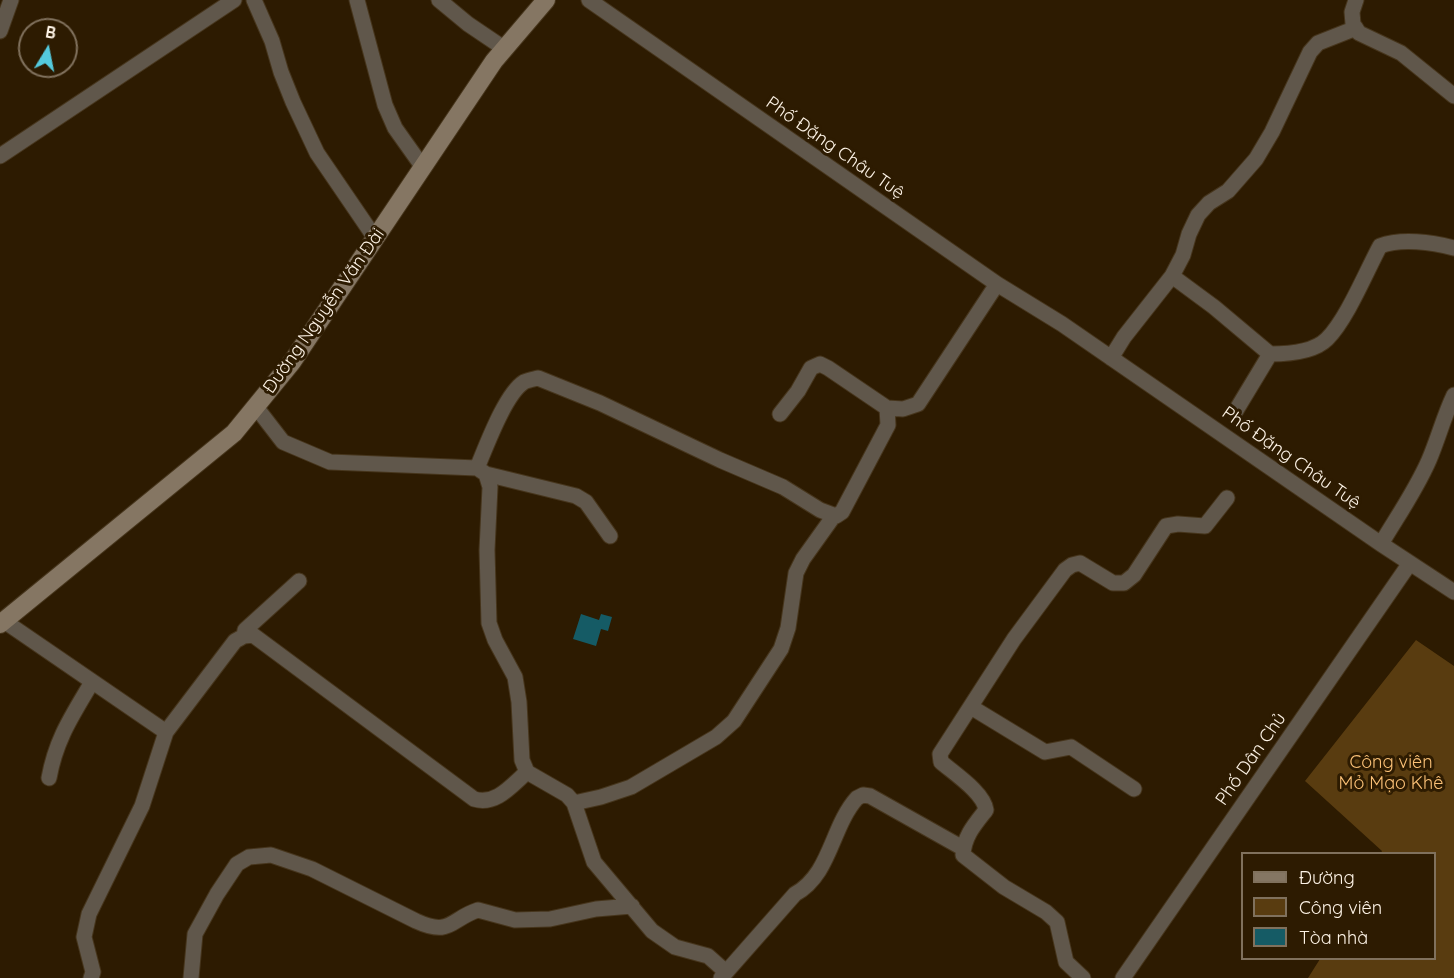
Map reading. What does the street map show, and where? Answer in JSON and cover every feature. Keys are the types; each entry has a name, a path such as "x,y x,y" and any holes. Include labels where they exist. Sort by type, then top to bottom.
{"street":[{"path":"0,156 234,0"},
{"path":"254,0 272,40 293,102 317,153 375,238"},
{"path":"357,0 385,105 395,128 422,166"},
{"path":"439,0 468,24 505,49"},
{"name":"Đường Nguyễn Văn Đài","path":"2,623 234,433 292,362 494,61 546,0"},
{"name":"Phố Đặng Châu Tuệ","path":"589,0 997,284 1062,324 1454,592"},
{"path":"1356,0 1352,12 1353,24 1359,33 1401,53 1454,96"},
{"path":"0,32 7,4"},
{"path":"1109,356 1172,276 1183,255 1198,215 1209,203 1228,190 1256,159 1272,132 1310,52 1318,43 1356,28"},
{"path":"1172,276 1214,307 1270,354 1283,354 1312,348 1327,340 1342,318 1380,246 1410,242 1454,248"},
{"path":"780,414 798,392 811,368 820,364 887,408 903,409 918,404 997,284"},
{"path":"1234,412 1270,354"},
{"path":"836,516 820,510 783,487 600,403 538,378 524,382 512,395 495,426 481,471 490,487 487,549 489,623 495,640 515,677 519,702 522,760 527,772 567,795 574,803 594,862 652,931 675,947 708,956 723,975 795,894 804,889 825,863 835,835 857,798 863,795 870,796 959,846 963,846"},
{"path":"1381,544 1420,478 1454,395"},
{"path":"256,406 283,442 330,462 481,471 566,492 586,502 610,536"},
{"path":"574,803 631,787 716,737 734,721 781,650 788,628 795,581 803,559 833,517 842,512 888,426 887,408"},
{"path":"1083,978 1066,962 1057,922 1046,912 1004,887 963,855 963,846 969,831 986,810 985,804 978,794 941,762 940,754 1014,639 1065,570 1080,563 1113,583 1124,583 1134,575 1166,526 1178,524 1205,526 1227,498"},
{"name":"Phố Dân Chủ","path":"1123,978 1410,563"},
{"path":"244,636 245,630 299,582"},
{"path":"2,623 166,732"},
{"path":"91,978 93,972 84,937 89,914 142,806 166,732 236,641 244,636 253,634 474,799 481,801 495,799 527,772"},
{"path":"49,778 54,753 64,729 92,682"},
{"path":"971,707 1045,752 1071,747 1134,789"},
{"path":"191,978 195,934 237,864 249,857 271,855 312,869 428,926 438,928 451,926 478,910 515,920 550,919 596,909 632,906"}],"green space":[{"name":"Công viên Mỏ Mạo Khê","path":"1416,640 1454,666 1454,978 1308,978 1319,960 1436,960 1436,852 1382,852 1305,781"}],"building":[{"path":"581,614 599,620 601,614 612,617 608,631 601,629 596,646 573,639"}]}
